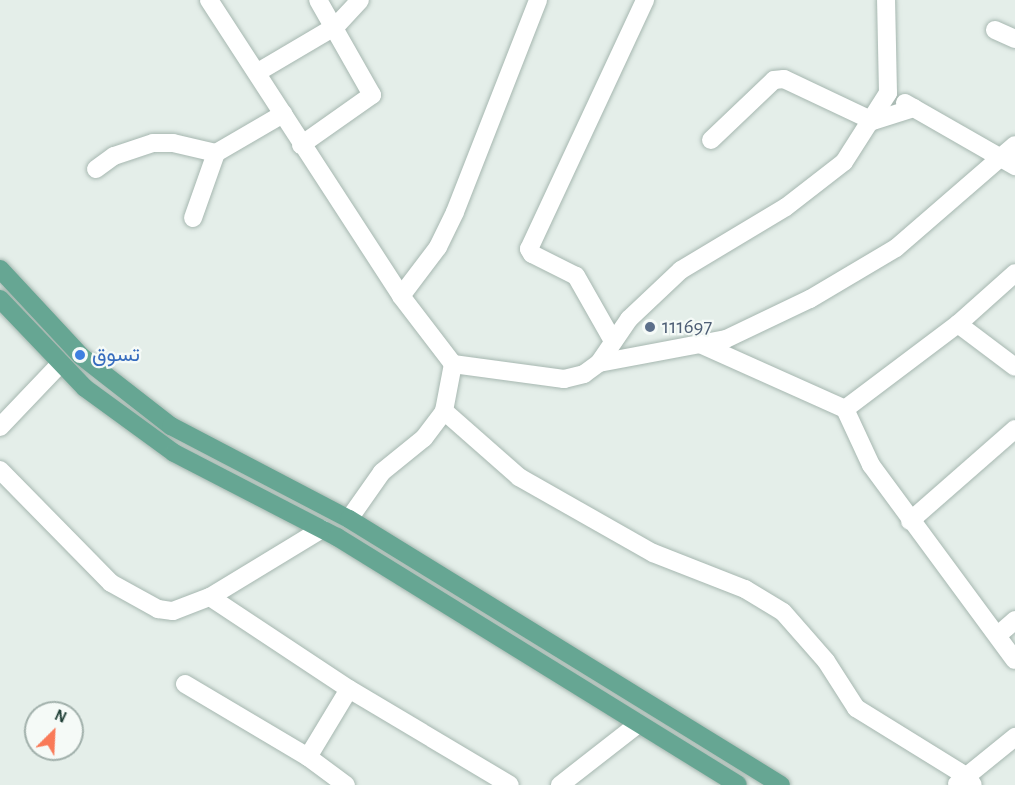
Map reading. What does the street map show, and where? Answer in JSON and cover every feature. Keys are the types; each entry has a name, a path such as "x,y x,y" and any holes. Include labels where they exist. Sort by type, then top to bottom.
{"main road":[{"path":"0,269 81,356 155,414 218,453 349,519 781,785"},
{"path":"0,299 59,365 110,409 174,453 322,529 738,785"}],"street":[{"path":"209,0 258,72 301,145 401,296 453,364 564,379 584,374 599,363 629,319 681,270 817,185 844,162 873,121 888,93 886,0"},
{"path":"301,145 372,95 336,26 318,0"},
{"path":"258,72 336,26 360,0"},
{"path":"401,296 438,247 455,212 538,0"},
{"path":"613,341 576,276 532,254 529,249 645,0"},
{"path":"995,30 1015,39"},
{"path":"711,140 774,80 784,79 873,121 914,108"},
{"path":"888,93 1015,166"},
{"path":"193,218 216,153 283,114"},
{"path":"96,169 114,156 153,143 173,143 216,153"},
{"path":"599,363 700,344 740,333 867,268 923,226 1015,145"},
{"path":"845,409 958,324 1015,273"},
{"path":"958,324 1015,367"},
{"path":"700,344 845,409 865,455 910,521 1015,660"},
{"path":"349,519 382,472 424,438 444,411 453,364"},
{"path":"0,427 59,365"},
{"path":"444,411 519,477 653,553 745,589 783,612 826,661 856,708 965,782 1015,736"},
{"path":"910,521 1015,429"},
{"path":"0,470 111,583 158,609 173,611 210,597 322,529"},
{"path":"210,597 349,689 510,785"},
{"path":"998,635 1015,620"},
{"path":"185,684 308,757 346,785"},
{"path":"308,757 349,689"},
{"path":"560,785 638,724"}],"place":[{"name":"111697","path":"650,327"},
{"name":"تسوق","path":"80,355"}]}
